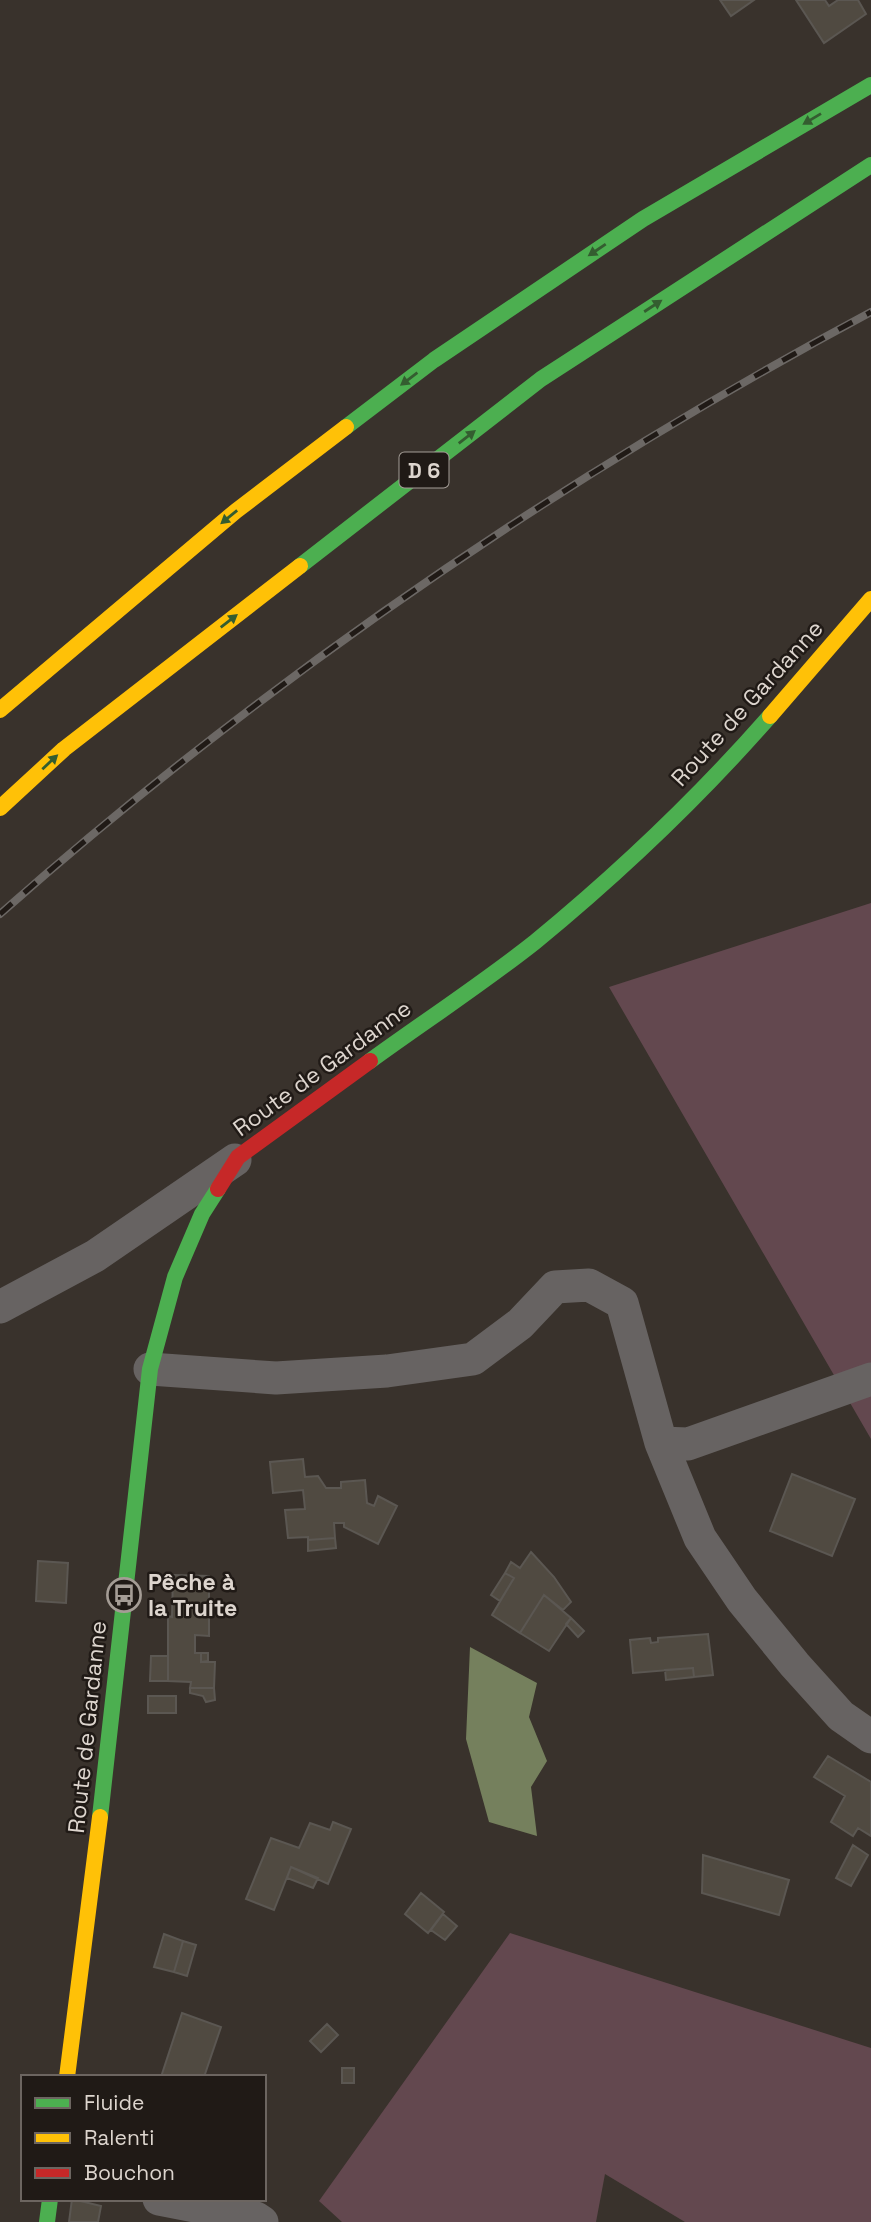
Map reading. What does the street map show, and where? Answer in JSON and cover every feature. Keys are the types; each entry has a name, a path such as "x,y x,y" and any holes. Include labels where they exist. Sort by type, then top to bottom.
{"main road":[{"path":"0,710 236,511 434,360 643,219 871,85"},
{"name":"D 6","path":"0,808 64,749 541,379 871,165"},
{"name":"Route de Gardanne","path":"67,2075 93,1884 150,1370 175,1277 202,1214 238,1157 533,943 624,866 734,757 871,599"},
{"path":"47,2222 50,2201"}],"street":[{"path":"0,1307 95,1256 238,1157"},
{"path":"150,1370 276,1378 387,1371 473,1359 520,1324 555,1287 589,1285 622,1303 661,1443 700,1538 742,1600 795,1665 841,1716 871,1737"},
{"path":"661,1443 688,1444 871,1379"},
{"path":"169,2201 256,2218 262,2222"}],"shaded area":[{"path":"871,903 871,1439 609,987"},
{"path":"470,1647 537,1683 529,1717 547,1761 531,1787 537,1836 489,1822 466,1739"},
{"path":"510,1933 871,2048 871,2222 685,2222 605,2174 596,2222 342,2222 319,2201"}],"building":[{"path":"720,0 754,0 731,16"},
{"path":"796,0 825,0 829,6 838,0 858,0 866,14 824,43"},
{"path":"303,1459 305,1477 318,1476 326,1488 341,1488 341,1482 365,1480 367,1503 374,1506 378,1496 397,1506 378,1544 344,1527 344,1523 334,1523 335,1538 288,1538 285,1510 305,1509 303,1490 273,1493 270,1462"},
{"path":"792,1474 855,1499 832,1556 770,1531"},
{"path":"335,1538 336,1548 308,1551 308,1540"},
{"path":"531,1552 554,1577 571,1602 563,1610 544,1595 520,1633 492,1615 514,1578 505,1573 511,1562 520,1568"},
{"path":"38,1561 68,1563 66,1603 36,1601"},
{"path":"505,1573 514,1578 500,1601 491,1595"},
{"path":"173,1575 209,1576 209,1636 195,1635 195,1653 201,1653 201,1662 215,1662 214,1688 190,1688 191,1682 168,1681 168,1616 172,1617"},
{"path":"544,1595 571,1618 549,1651 520,1633"},
{"path":"571,1618 584,1631 578,1637 566,1624"},
{"path":"708,1634 713,1675 694,1677 693,1668 633,1673 630,1640 650,1638 651,1643 658,1642 658,1638"},
{"path":"201,1653 208,1653 208,1661 201,1662"},
{"path":"151,1656 168,1656 168,1681 150,1681"},
{"path":"693,1668 694,1677 666,1680 665,1670"},
{"path":"190,1688 214,1688 215,1700 206,1702 203,1696 190,1693"},
{"path":"148,1696 176,1696 176,1713 148,1713"},
{"path":"828,1756 871,1782 871,1836 858,1828 853,1836 831,1822 845,1796 814,1777"},
{"path":"333,1822 351,1829 328,1884 291,1867 274,1910 246,1899 271,1838 299,1848 310,1823 330,1830"},
{"path":"853,1845 868,1855 851,1886 836,1878"},
{"path":"703,1855 789,1880 779,1915 702,1893"},
{"path":"291,1867 318,1878 313,1888 287,1878"},
{"path":"421,1893 444,1912 428,1933 405,1914"},
{"path":"443,1914 457,1926 445,1940 431,1930"},
{"path":"164,1934 183,1941 174,1972 154,1967"},
{"path":"183,1941 196,1945 187,1976 174,1972"},
{"path":"182,2013 221,2027 205,2075 162,2075"},
{"path":"327,2024 338,2035 321,2052 310,2041"},
{"path":"342,2068 354,2068 354,2083 342,2083"},
{"path":"72,2201 101,2206 98,2222 69,2222"}],"railway":[{"path":"0,914 204,745 418,588 528,514 641,444 755,376 871,312"}],"traffic: fast":[{"path":"346,427 434,360 643,219 871,85"},
{"path":"300,566 541,379 871,165"},
{"path":"370,1061 495,973 566,916 686,805 770,716"},
{"path":"100,1817 150,1369 175,1277 202,1214 218,1189"},
{"path":"47,2222 50,2201"}],"traffic: slow":[{"path":"0,710 236,511 346,427"},
{"path":"0,808 64,749 300,566"},
{"path":"770,716 871,599"},
{"path":"67,2075 100,1817"}],"traffic: jam":[{"path":"218,1189 238,1157 370,1061"}],"place":[{"name":"Pêche à la Truite","path":"124,1595"}]}
